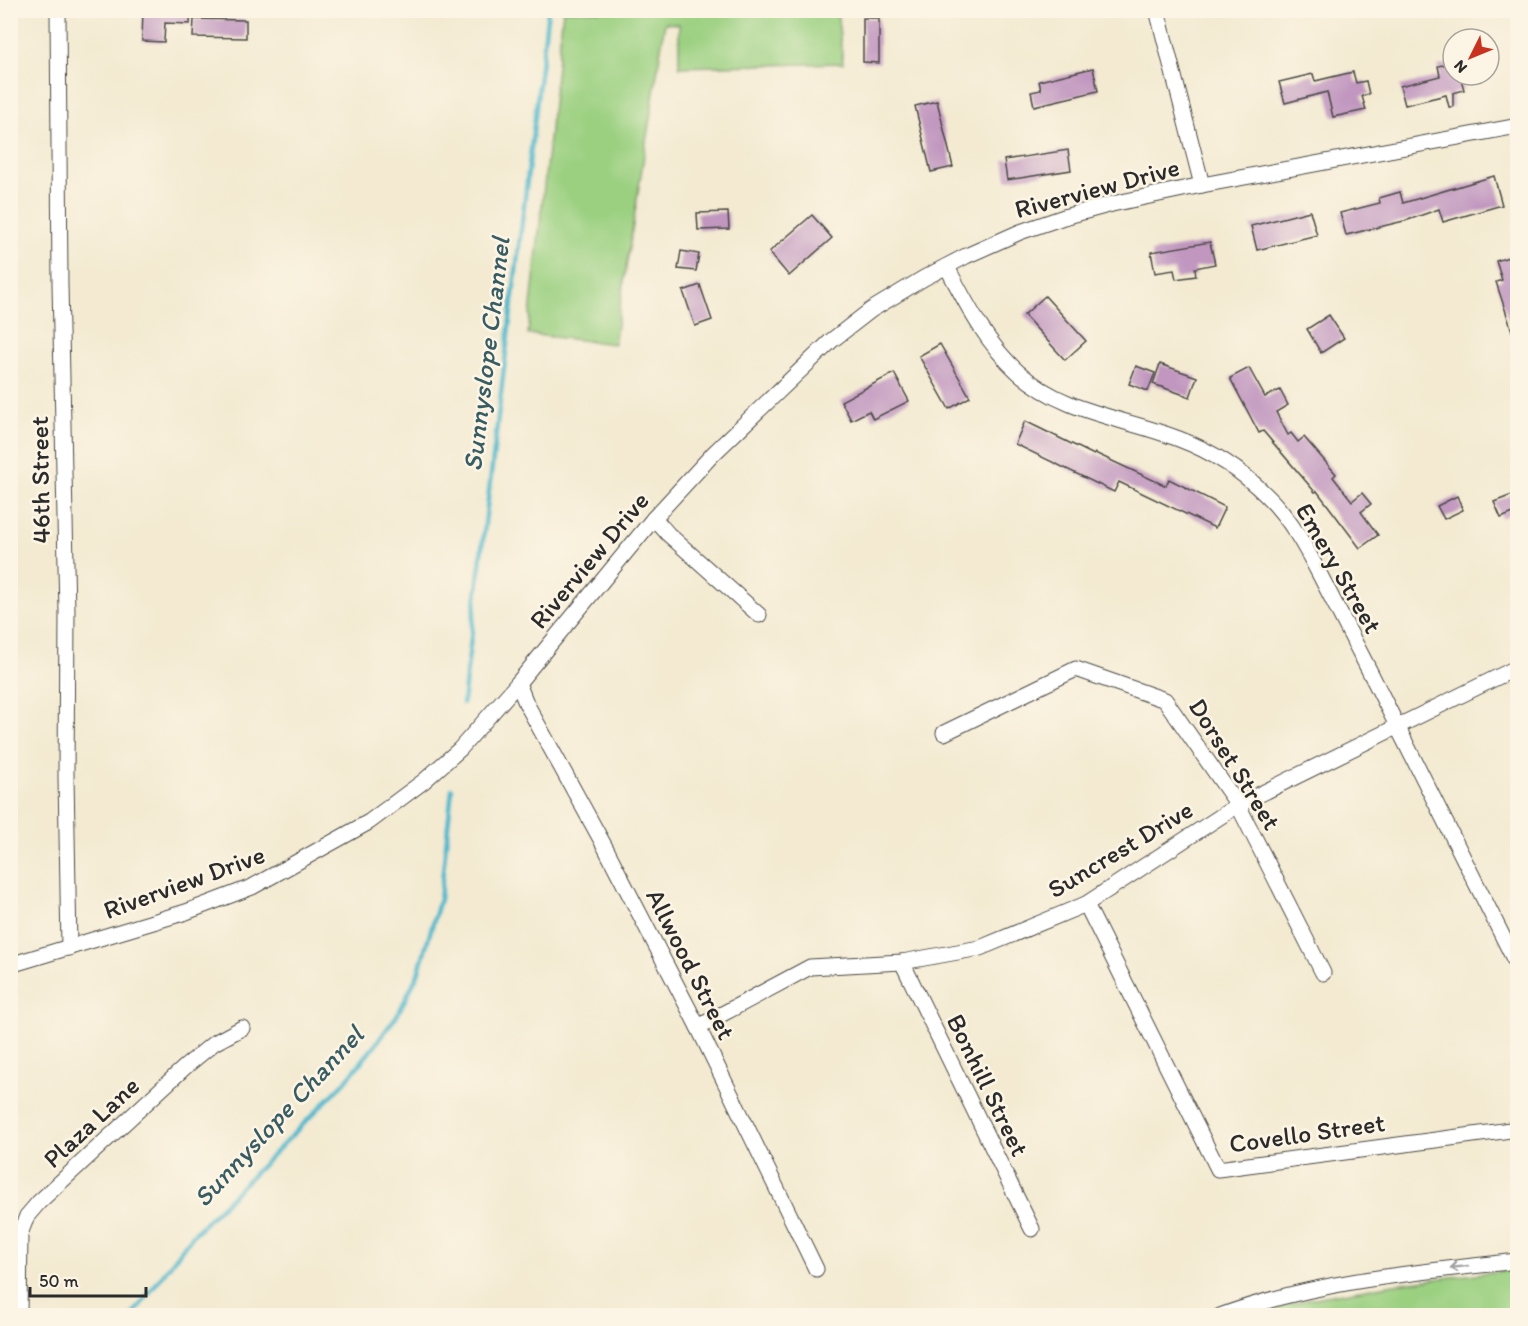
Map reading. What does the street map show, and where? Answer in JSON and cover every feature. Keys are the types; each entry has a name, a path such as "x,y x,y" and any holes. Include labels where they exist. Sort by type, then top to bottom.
{"street":[{"name":"46th Street","path":"58,10 67,612 66,776 69,948"},
{"name":"Riverview Drive","path":"1157,10 1202,185"},
{"name":"Riverview Drive","path":"10,965 186,912 252,887 369,822 424,781 460,749 518,683 654,518 713,454 831,341 872,310 924,278 1020,232 1064,217 1202,185 1518,126"},
{"name":"Emery Street","path":"947,267 979,326 997,350 1019,373 1064,402 1093,414 1178,438 1208,452 1244,475 1268,497 1289,522 1306,549 1518,967"},
{"path":"654,518 668,534 759,615"},
{"name":"Suncrest Drive","path":"698,1027 810,967 902,962 981,948 1086,904 1238,805 1518,667"},
{"name":"Dorset Street","path":"944,733 1076,669 1166,700 1238,805 1323,973"},
{"name":"Allwood Street","path":"518,683 526,703 698,1027 816,1269"},
{"name":"Covello Street","path":"1086,904 1218,1169 1518,1129"},
{"name":"Bonhill Street","path":"902,962 1032,1229"},
{"name":"Plaza Lane","path":"19,1316 20,1234 27,1216 39,1202 185,1067 214,1043 242,1028"},
{"path":"1220,1316 1245,1306 1293,1294 1410,1273 1518,1261"}],"green space":[{"path":"563,11 837,11 843,63 679,67 679,24 665,23 614,344 528,334"},
{"path":"1517,1269 1517,1315 1238,1316 1320,1297 1394,1284"}],"building":[{"path":"143,10 191,10 190,24 165,23 164,42 142,41"},
{"path":"863,18 879,18 879,63 863,62"},
{"path":"194,19 246,20 246,38 193,37"},
{"path":"1441,65 1441,87 1463,87 1464,90 1453,93 1453,107 1449,107 1446,95 1405,105 1400,86 1440,76 1438,66"},
{"path":"1093,68 1098,91 1034,106 1031,92 1041,90 1039,81"},
{"path":"1353,72 1356,83 1366,81 1369,94 1362,96 1366,110 1333,117 1327,92 1285,103 1279,82 1313,74 1315,81"},
{"path":"937,101 953,167 931,172 915,106"},
{"path":"1068,150 1071,170 1007,180 1004,160"},
{"path":"1494,176 1502,205 1443,222 1439,209 1408,220 1346,235 1340,213 1380,203 1379,198 1400,192 1403,203"},
{"path":"1310,211 1317,235 1257,250 1251,226"},
{"path":"728,212 729,229 698,230 697,213"},
{"path":"812,215 832,238 789,276 769,252"},
{"path":"1210,242 1215,264 1195,268 1196,276 1176,279 1174,270 1155,273 1151,252"},
{"path":"681,251 699,254 696,271 678,269"},
{"path":"1518,254 1518,340 1515,340 1496,282 1502,280 1496,261"},
{"path":"700,285 712,320 695,326 683,291"},
{"path":"1045,296 1086,341 1065,360 1024,315"},
{"path":"1329,315 1344,338 1321,353 1307,329"},
{"path":"940,344 970,397 949,409 919,356"},
{"path":"1160,364 1197,377 1190,397 1153,384"},
{"path":"1136,366 1155,373 1148,391 1129,384"},
{"path":"1249,368 1265,397 1280,390 1288,405 1276,412 1288,435 1291,433 1298,442 1304,437 1336,474 1333,477 1352,501 1362,493 1371,504 1361,512 1378,535 1360,548 1317,491 1315,492 1263,431 1259,433 1230,378"},
{"path":"894,373 909,401 873,419 869,411 851,420 841,401"},
{"path":"1025,421 1094,455 1095,453 1166,486 1169,479 1225,507 1215,528 1119,482 1114,492 1015,444"},
{"path":"1512,495 1518,511 1501,518 1494,502"},
{"path":"1457,496 1463,510 1444,519 1437,506"}],"waterway":[{"name":"Sunnyslope Channel","path":"463,703 548,10"},
{"name":"Sunnyslope Channel","path":"132,1316 192,1236 345,1082 398,1014 418,974 440,899 452,789"}]}
